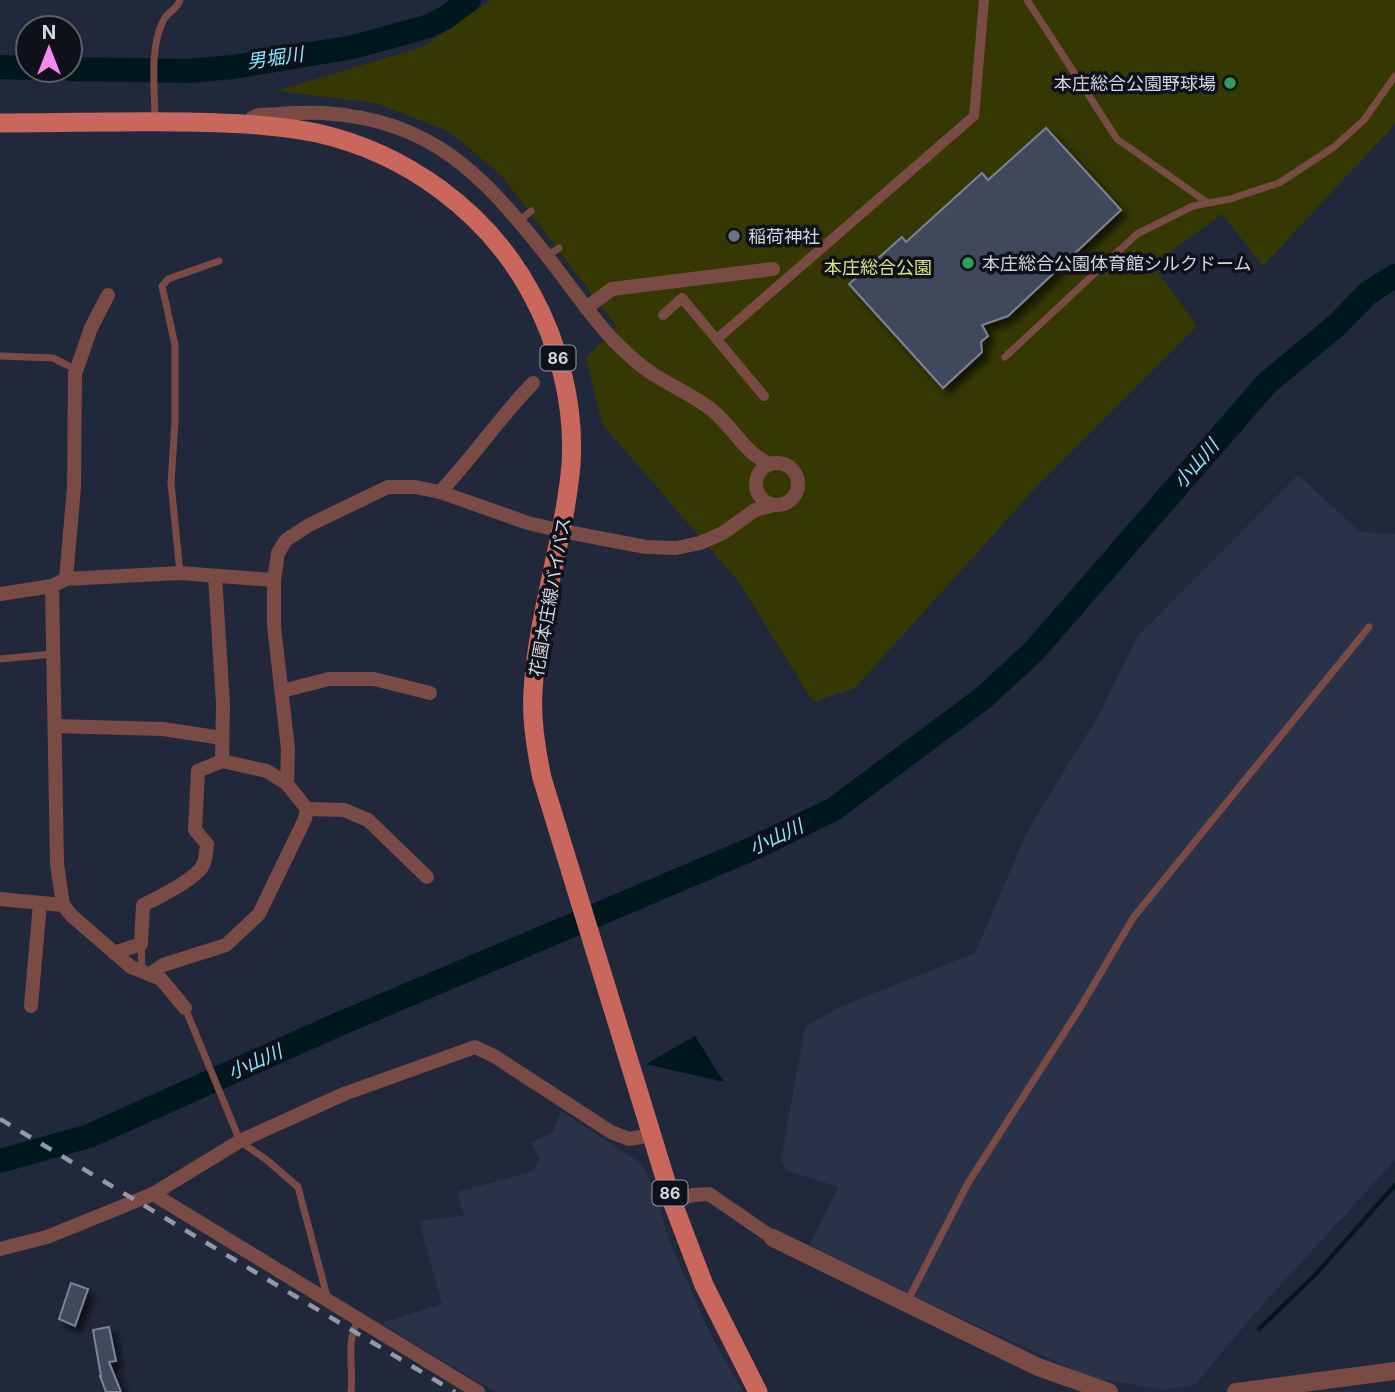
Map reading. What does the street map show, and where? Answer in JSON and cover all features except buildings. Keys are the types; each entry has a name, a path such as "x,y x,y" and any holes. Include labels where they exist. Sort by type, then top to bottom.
{"main road":[{"name":"花園本庄線バイパス","path":"0,113 155,122"},
{"name":"花園本庄線バイパス","path":"0,123 250,124 317,133 358,145 410,169 450,196 489,232 516,266 544,317 561,367 570,414 571,461 562,531 539,633 533,693 534,740 542,778 672,1201 704,1285 758,1392"}],"street":[{"path":"717,339 974,116 984,0"},
{"path":"250,124 253,118 259,115 322,113 364,118 407,132 446,151 469,168 519,221 553,252 586,308 631,358 652,374 715,412 762,465"},
{"path":"586,308 612,289 773,270"},
{"path":"66,579 74,486 76,370 91,328 108,295"},
{"path":"663,315 682,298 764,396"},
{"path":"440,492 533,383"},
{"path":"287,784 288,749 274,626 274,580 278,552 286,540 309,525 388,487 415,487 440,492 528,523 562,531 646,547 676,548 700,543 723,533 755,510 788,502 797,491 794,471 783,464 762,465"},
{"path":"755,510 756,486 762,465"},
{"path":"757,493 761,499 774,505"},
{"path":"0,594 52,586 66,579 180,573 274,580"},
{"path":"215,576 223,704 222,761"},
{"path":"52,586 57,864 63,905 131,967 161,979 185,1008"},
{"path":"282,691 329,679 374,679 430,693"},
{"path":"55,726 163,729 222,737"},
{"path":"114,953 141,944 143,905 174,889 201,869 207,844 195,830 198,771 222,761 267,771 287,784 307,809 344,810 368,820 427,877"},
{"path":"146,972 226,944 259,914 305,819 307,809"},
{"path":"0,899 63,905"},
{"path":"31,1006 40,903"},
{"path":"0,1249 47,1237 153,1194 238,1138 344,1094 475,1047 494,1056 611,1132 629,1139 652,1135"},
{"path":"153,1194 478,1392"},
{"path":"672,1201 709,1194 796,1251 1059,1377 1109,1392"},
{"path":"1236,1392 1395,1371"}],"lane":[{"path":"155,122 155,56 164,19 178,7 180,0"},
{"path":"1027,0 1117,139 1208,203"},
{"path":"1005,357 1137,234 1193,206 1230,199 1279,183 1334,147 1364,120 1395,76"},
{"path":"519,221 531,211"},
{"path":"180,573 171,483 175,422 175,345 162,286 168,279 219,261"},
{"path":"0,356 52,358 76,370"},
{"path":"906,1303 968,1183 1080,1008 1133,918 1369,627"},
{"path":"0,659 54,654"},
{"path":"141,944 146,972"},
{"path":"185,1008 238,1138 298,1187 328,1301"},
{"path":"351,1392 351,1335 358,1320"}],"shaded area":[{"path":"1298,475 1360,532 1395,534 1395,1160 1255,1313 1195,1385 1163,1390 1089,1377 809,1245 839,1187 787,1171 781,1159 805,1027 839,1007 975,953 1026,834 1101,711 1137,637"},
{"path":"695,1036 724,1082 646,1064"},
{"path":"561,1111 642,1164 656,1195 670,1243 710,1333 743,1392 495,1392 381,1323 442,1304 419,1221 464,1216 457,1192 531,1172 540,1159 530,1143 553,1132"}],"green space":[{"name":"本庄総合公園","path":"491,0 1395,0 1395,124 1263,266 1222,214 1153,265 1197,326 1038,485 855,688 813,702 739,582 602,424 586,358 617,327 502,176 450,132 376,103 276,91 423,47"}],"waterway":[{"name":"男堀川","path":"84,69 188,71 233,67 353,47 426,27 445,18 469,0"},
{"name":"男堀川","path":"0,67 14,68"},
{"name":"小山川","path":"0,1161 89,1136 337,1025 754,848 834,809 983,698 1034,651 1267,383 1337,325 1368,293 1395,276"},
{"path":"1259,1329 1316,1274 1395,1185"}],"railway":[{"path":"0,1119 455,1392"}],"place":[{"name":"本庄総合公園野球場","path":"1230,83"},
{"name":"稲荷神社","path":"734,236"},
{"name":"本庄総合公園体育館シルクドーム","path":"968,263"}]}
